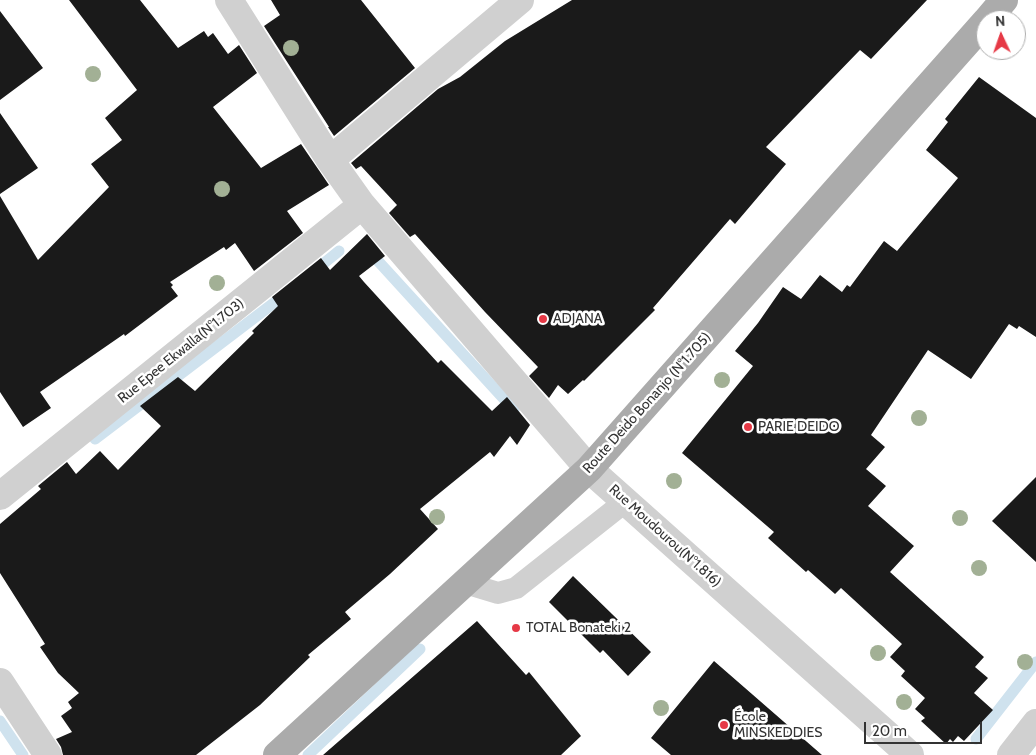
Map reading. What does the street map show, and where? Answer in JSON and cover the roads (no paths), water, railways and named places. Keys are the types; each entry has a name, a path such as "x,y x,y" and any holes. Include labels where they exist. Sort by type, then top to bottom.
{"main road":[{"name":"Route Deido Bonanjo (N°1.705)","path":"995,10 1004,0"},
{"name":"Route Deido Bonanjo (N°1.705)","path":"277,755 589,469 976,31"}],"street":[{"name":"Rue Moudourou(N°1.816)","path":"228,0 330,160 362,205 589,469 910,755"},
{"path":"330,160 520,0"},
{"name":"Rue Epee Ekwalla(N°1.703)","path":"0,496 362,205"},
{"path":"0,682 48,755"},
{"path":"1011,755 1036,723"}],"lane":[{"path":"465,583 498,593 516,588 626,501"}],"waterway":[{"path":"313,272 339,251"},
{"path":"378,261 514,410"},
{"path":"95,439 287,293"},
{"path":"308,755 420,649"},
{"path":"976,739 1036,662"},
{"path":"0,721 23,755"}],"place":[{"name":"ADJANA","path":"543,319"},
{"name":"PARIE DEIDO","path":"748,427"},
{"name":"TOTAL Bonateki 2","path":"516,628"},
{"name":"École MINSKEDDIES","path":"724,725"}]}
